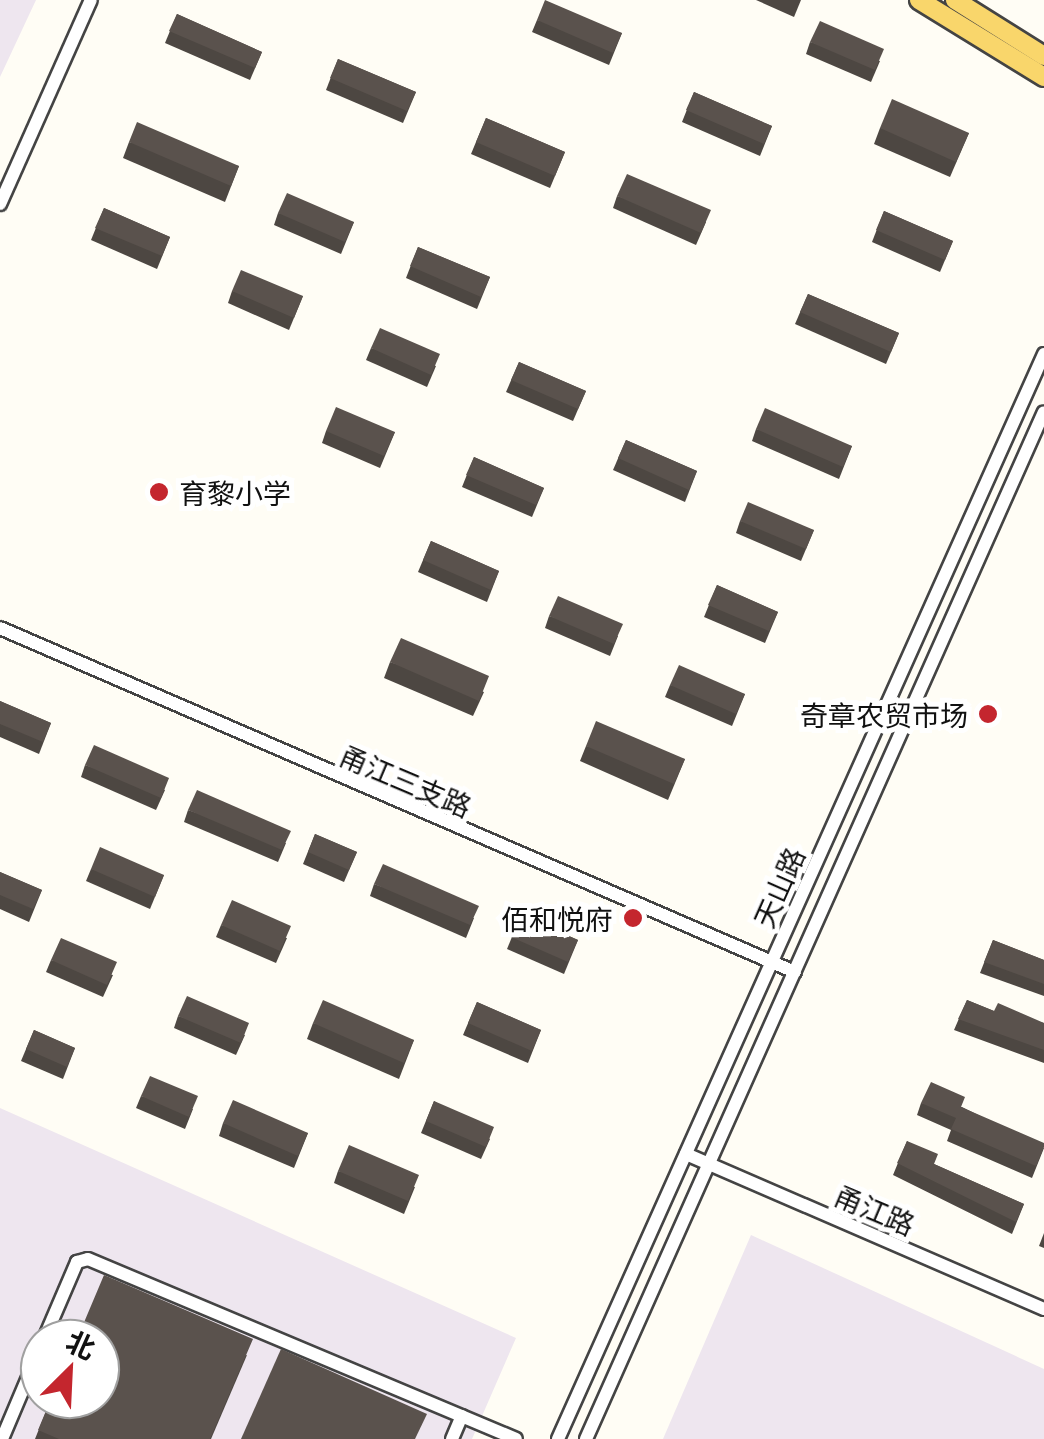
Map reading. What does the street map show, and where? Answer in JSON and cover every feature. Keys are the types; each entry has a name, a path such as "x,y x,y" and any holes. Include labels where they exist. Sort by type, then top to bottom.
{"main road":[{"path":"919,0 1044,78"},
{"path":"955,0 1044,56"}],"street":[{"path":"0,204 91,0"},
{"name":"天山路","path":"558,1439 1044,354"},
{"name":"天山路","path":"586,1439 1044,412"},
{"name":"甬江三支路","path":"0,628 795,972"},
{"name":"甬江路","path":"686,1154 1044,1309"},
{"path":"53,1319 77,1262 88,1260 516,1439"},
{"path":"2,1439 20,1397"},
{"path":"452,1439 462,1416"}],"shaded area":[{"path":"0,0 36,0 0,77"},
{"path":"0,1108 516,1338 472,1439 0,1439"},
{"path":"751,1235 1044,1369 1044,1439 663,1439"}],"building":[{"path":"545,0 622,33 613,53 537,20"},
{"path":"177,14 262,52 255,68 169,31"},
{"path":"820,21 884,49 875,70 810,42"},
{"path":"338,59 416,92 407,111 330,78"},
{"path":"694,92 772,126 764,144 686,110"},
{"path":"892,99 969,133 956,162 880,128"},
{"path":"486,118 565,152 555,176 476,142"},
{"path":"137,122 239,166 231,186 129,142"},
{"path":"627,174 711,210 701,233 617,196"},
{"path":"287,193 354,222 345,242 278,213"},
{"path":"104,208 170,237 162,256 95,228"},
{"path":"884,211 953,241 945,260 876,230"},
{"path":"418,247 490,277 481,297 410,266"},
{"path":"241,270 303,296 294,318 232,291"},
{"path":"808,294 899,333 891,352 800,312"},
{"path":"380,328 440,354 431,375 371,348"},
{"path":"519,362 586,391 578,409 511,380"},
{"path":"336,407 395,432 384,456 326,431"},
{"path":"765,408 852,446 843,467 756,429"},
{"path":"626,440 697,471 689,490 618,458"},
{"path":"474,457 544,488 536,505 466,475"},
{"path":"748,502 814,530 806,549 740,521"},
{"path":"431,541 499,571 491,590 423,560"},
{"path":"717,585 778,612 769,631 708,605"},
{"path":"558,596 623,624 614,644 549,616"},
{"path":"401,638 489,676 479,701 390,662"},
{"path":"679,665 745,694 736,714 670,685"},
{"path":"0,701 51,723 43,742 0,724"},
{"path":"596,721 685,759 674,784 586,746"},
{"path":"94,745 169,778 161,798 85,765"},
{"path":"197,790 291,831 282,850 188,810"},
{"path":"315,834 357,852 349,870 308,852"},
{"path":"100,847 164,875 155,897 91,869"},
{"path":"383,864 479,906 470,925 374,884"},
{"path":"0,872 42,890 33,909 0,895"},
{"path":"232,900 291,926 280,951 221,925"},
{"path":"521,915 578,940 568,962 511,937"},
{"path":"61,938 117,962 107,985 51,960"},
{"path":"993,940 1044,960 1044,984 984,962"},
{"path":"187,996 249,1023 241,1043 178,1016"},
{"path":"323,1000 414,1040 404,1063 313,1023"},
{"path":"967,1000 994,1011 998,1003 1044,1023 1044,1050 958,1019"},
{"path":"477,1002 541,1030 532,1051 468,1023"},
{"path":"34,1030 75,1048 67,1067 26,1049"},
{"path":"150,1076 198,1096 189,1117 141,1096"},
{"path":"931,1082 965,1097 961,1107 1044,1143 1036,1166 951,1129 956,1118 921,1103"},
{"path":"233,1100 308,1133 298,1156 223,1123"},
{"path":"434,1101 494,1127 486,1147 426,1121"},
{"path":"907,1141 938,1154 934,1164 1024,1204 1016,1222 897,1163"},
{"path":"349,1145 419,1175 408,1201 338,1171"},
{"path":"104,1275 253,1339 210,1439 59,1439 38,1430 43,1419 120,1419 120,1319 85,1319"},
{"path":"281,1349 427,1414 415,1439 241,1439"}],"place":[{"name":"育黎小学","path":"159,492"},
{"name":"奇章农贸市场","path":"988,714"},
{"name":"佰和悦府","path":"633,918"}]}
